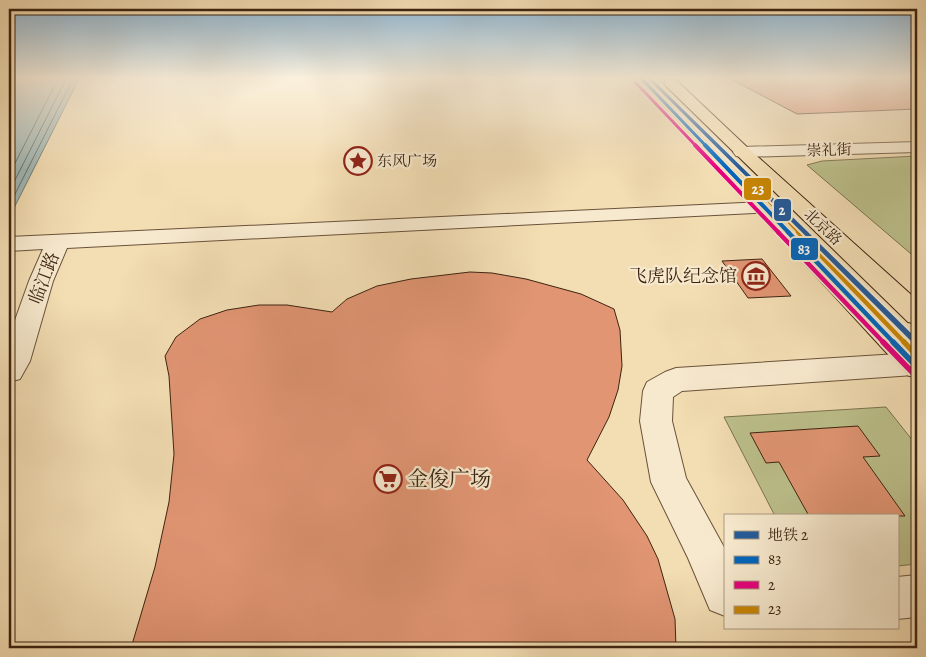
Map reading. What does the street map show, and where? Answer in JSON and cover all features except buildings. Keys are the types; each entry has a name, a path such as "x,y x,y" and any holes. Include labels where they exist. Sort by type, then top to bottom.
{"main road":[{"name":"北京路","path":"669,108 916,366"},
{"name":"北京路","path":"696,108 917,315"}],"street":[{"name":"崇礼街","path":"742,152 917,147"},
{"path":"9,244 765,208"},
{"name":"临江路","path":"9,371 15,360 41,281 58,241"},
{"path":"724,593 702,544 669,482 656,422 658,391 676,380 916,366"},
{"path":"898,598 917,596"}],"green space":[{"path":"917,156 917,259 807,165 822,161"},
{"path":"886,407 917,446 917,564 898,566 898,514 774,514 724,417"}],"water":[{"path":"9,108 65,108 9,218"}],"metro line":[{"name":"2","path":"679,108 917,343"}],"transit line":[{"name":"2","path":"660,108 912,372"},
{"name":"83","path":"669,108 917,367"},
{"name":"23","path":"679,108 917,356"}],"place":[{"name":"东风广场","path":"358,161"},
{"name":"飞虎队纪念馆","path":"756,276"},
{"name":"金俊广场","path":"388,479"}]}
